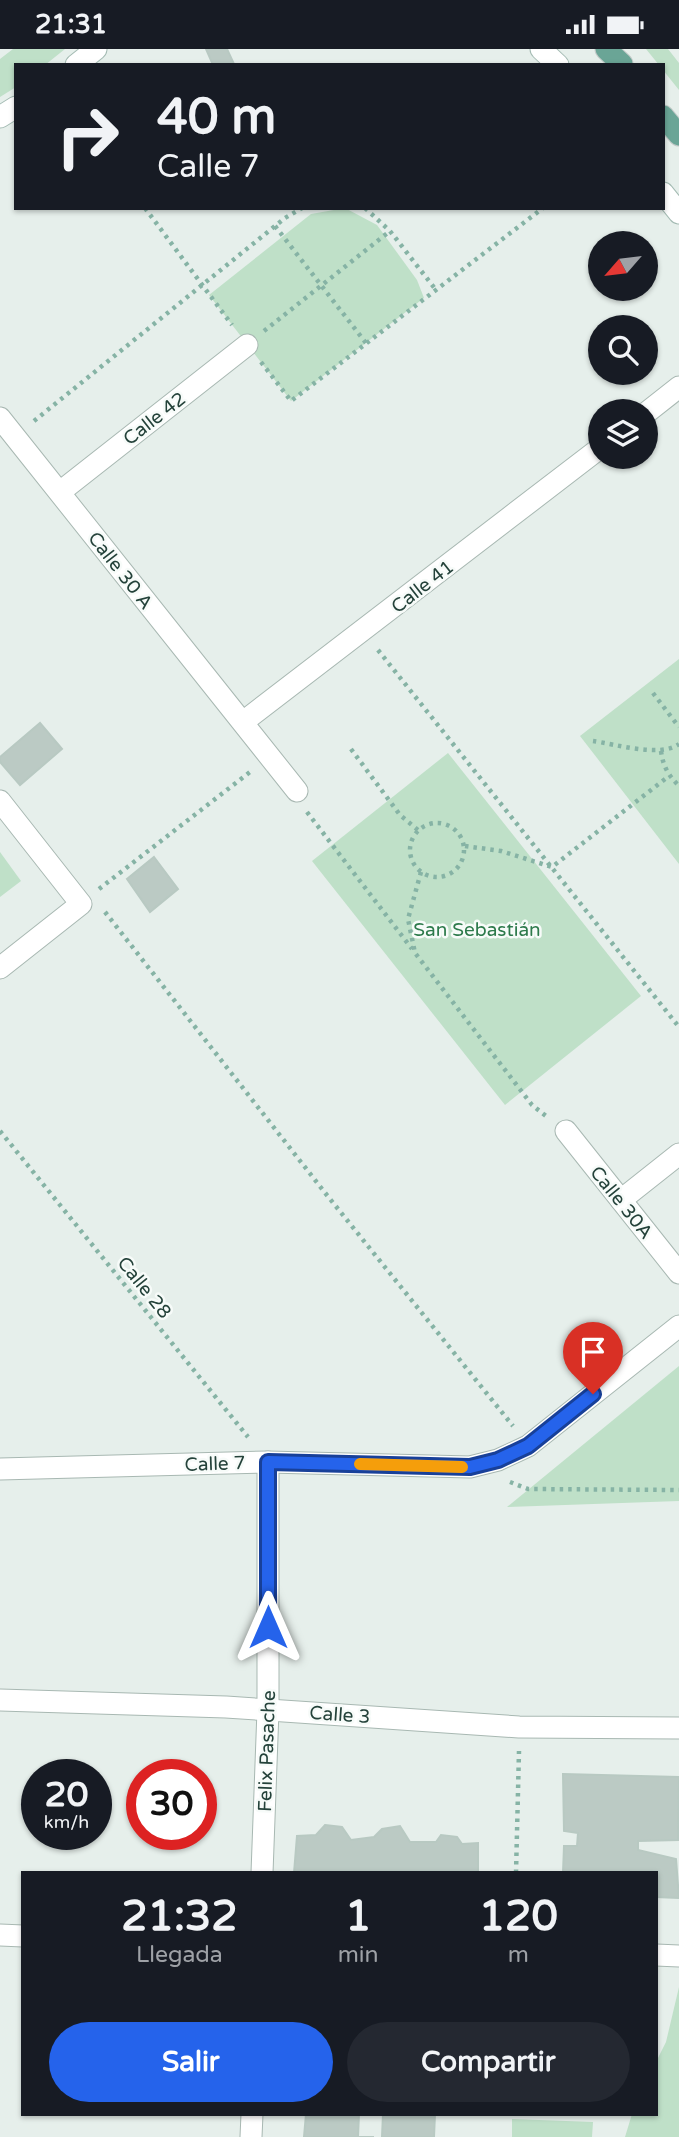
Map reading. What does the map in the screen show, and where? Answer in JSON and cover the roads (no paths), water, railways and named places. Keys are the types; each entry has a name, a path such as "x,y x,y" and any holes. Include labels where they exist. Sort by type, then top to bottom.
{"main road":[{"path":"608,49 621,63"},
{"path":"665,118 679,135"}],"street":[{"path":"78,63 96,49"},
{"path":"541,49 556,63"},
{"path":"665,196 679,213"},
{"name":"Calle 42","path":"60,492 247,345"},
{"path":"658,404 679,387"},
{"name":"Calle 30 A","path":"0,418 243,722"},
{"name":"Calle 41","path":"243,722 588,457"},
{"path":"243,722 297,791"},
{"path":"0,801 87,899 0,968"},
{"name":"Calle 30A","path":"566,1131 679,1273"},
{"path":"621,1200 679,1154"},
{"name":"Calle 7","path":"0,1469 268,1462 470,1467 498,1460 528,1446 679,1326"},
{"name":"Felix Pasache","path":"262,1871 268,1710 268,1462"},
{"name":"Calle 3","path":"0,1700 268,1710 519,1727 679,1728"},
{"path":"0,1935 21,1936"},
{"path":"658,1955 679,1956"},
{"path":"251,2137 252,2116"}],"park label":[{"name":"San Sebastián","path":"477,929"}]}
